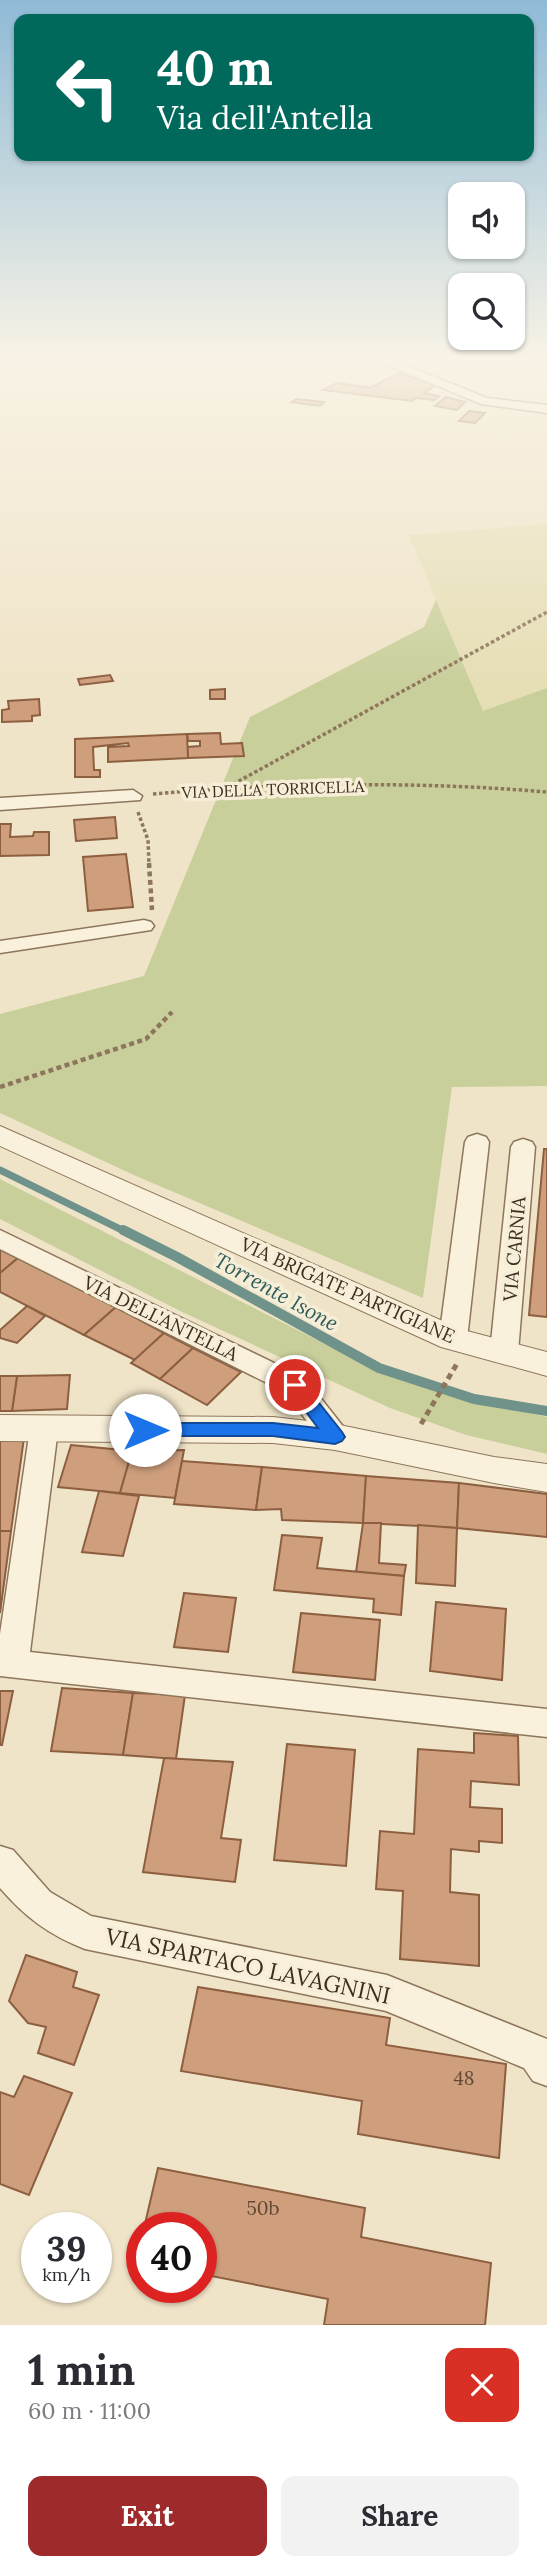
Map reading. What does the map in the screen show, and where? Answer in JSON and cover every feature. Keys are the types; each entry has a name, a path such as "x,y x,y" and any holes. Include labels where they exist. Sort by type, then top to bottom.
{"street":[{"path":"3,802 133,796"},
{"path":"0,947 144,926"},
{"name":"VIA BRIGATE PARTIGIANE","path":"0,1135 456,1351 504,1352 547,1364"},
{"path":"456,1351 477,1142"},
{"name":"VIA CARNIA","path":"504,1352 523,1147"},
{"name":"VIA DELL'ANTELLA","path":"0,1238 295,1385 335,1437"},
{"path":"0,1428 273,1430 335,1437 494,1470 547,1478"},
{"path":"44,1429 6,1663 547,1723"},
{"name":"VIA SPARTACO LAVAGNINI","path":"0,1861 37,1904 85,1931 387,1993 538,2054 547,2067"}],"path":[{"path":"226,788 547,612"},
{"name":"VIA DELLA TORRICELLA","path":"133,796 226,788 475,786 547,792"},
{"path":"133,796 148,840 153,918 144,926"},
{"path":"0,1087 146,1039 172,1012"},
{"path":"421,1424 456,1351"}],"shaded area":[{"path":"547,524 547,688 483,712 409,535"}],"green space":[{"path":"436,600 483,711 547,688 547,1086 452,1087 423,1298 136,1176 0,1113 0,1014 144,976 250,717 424,627"},
{"path":"0,1179 378,1371 440,1393 547,1417 547,1454 466,1435 390,1408 180,1311 0,1219"}],"building":[{"path":"110,675 113,681 80,685 78,679"},
{"path":"225,689 225,699 210,699 210,690"},
{"path":"39,699 40,715 32,716 32,721 2,722 2,710 9,709 8,701"},
{"path":"220,733 221,744 242,743 244,756 188,758 187,747 200,746 200,741 188,741 187,734"},
{"path":"187,734 188,758 108,762 108,747 129,746 128,743 93,747 94,770 100,770 100,777 75,777 75,739"},
{"path":"115,817 117,838 76,841 74,820"},
{"path":"0,824 11,824 10,837 49,832 49,855 0,856"},
{"path":"126,854 133,907 88,911 83,857"},
{"path":"544,1149 547,1149 547,1317 529,1315"},
{"path":"0,1249 18,1258 0,1273"},
{"path":"18,1258 116,1307 84,1335 0,1292 0,1273"},
{"path":"27,1306 45,1316 17,1343 0,1338 0,1330"},
{"path":"116,1307 164,1333 135,1360 84,1335"},
{"path":"164,1333 193,1348 160,1379 131,1363"},
{"path":"193,1348 241,1372 207,1405 160,1379"},
{"path":"70,1375 67,1409 12,1411 17,1376"},
{"path":"0,1376 17,1376 12,1411 0,1411"},
{"path":"0,1438 24,1438 11,1531 0,1531"},
{"path":"71,1445 132,1451 120,1493 58,1487"},
{"path":"184,1450 175,1498 120,1493 132,1451"},
{"path":"182,1461 262,1467 256,1510 174,1504"},
{"path":"262,1467 366,1476 363,1523 282,1520 281,1509 256,1510"},
{"path":"366,1476 459,1483 457,1528 363,1523"},
{"path":"459,1483 547,1494 547,1537 457,1528"},
{"path":"99,1491 139,1496 123,1556 82,1552"},
{"path":"363,1523 381,1523 379,1563 406,1565 404,1576 356,1572"},
{"path":"418,1525 457,1528 455,1586 416,1583"},
{"path":"0,1531 11,1531 0,1613"},
{"path":"282,1535 322,1538 317,1568 404,1576 401,1615 373,1612 374,1599 274,1590"},
{"path":"184,1593 236,1598 228,1652 174,1647"},
{"path":"436,1602 506,1609 502,1680 430,1671"},
{"path":"301,1613 380,1620 375,1680 293,1672"},
{"path":"62,1688 133,1693 123,1755 51,1751"},
{"path":"0,1691 13,1691 2,1745 0,1745"},
{"path":"133,1693 185,1695 176,1759 123,1755"},
{"path":"474,1733 518,1736 519,1785 471,1781 470,1807 502,1809 502,1843 479,1841 479,1852 451,1849 450,1892 479,1895 479,1966 400,1959 403,1891 376,1889 380,1831 414,1834 418,1749 474,1753"},
{"path":"287,1744 355,1750 346,1866 274,1860"},
{"path":"164,1758 233,1762 221,1838 241,1840 235,1882 143,1872"},
{"path":"26,1955 77,1972 73,1987 99,1995 74,2065 38,2053 46,2027 28,2023 9,2001"},
{"path":"198,1987 390,2018 386,2045 506,2064 499,2158 358,2134 362,2101 181,2071"},
{"path":"24,2076 72,2093 29,2195 0,2184 0,2092 14,2097"},
{"path":"158,2168 365,2208 361,2237 491,2263 485,2325 324,2325 328,2299 217,2277 217,2212 148,2212"}],"waterway":[{"name":"Torrente Isone","path":"0,1170 126,1232"},
{"name":"Torrente Isone","path":"123,1230 379,1368 474,1399 547,1411"}],"route":[{"path":"145,1430 273,1430 335,1437 295,1385"}]}
